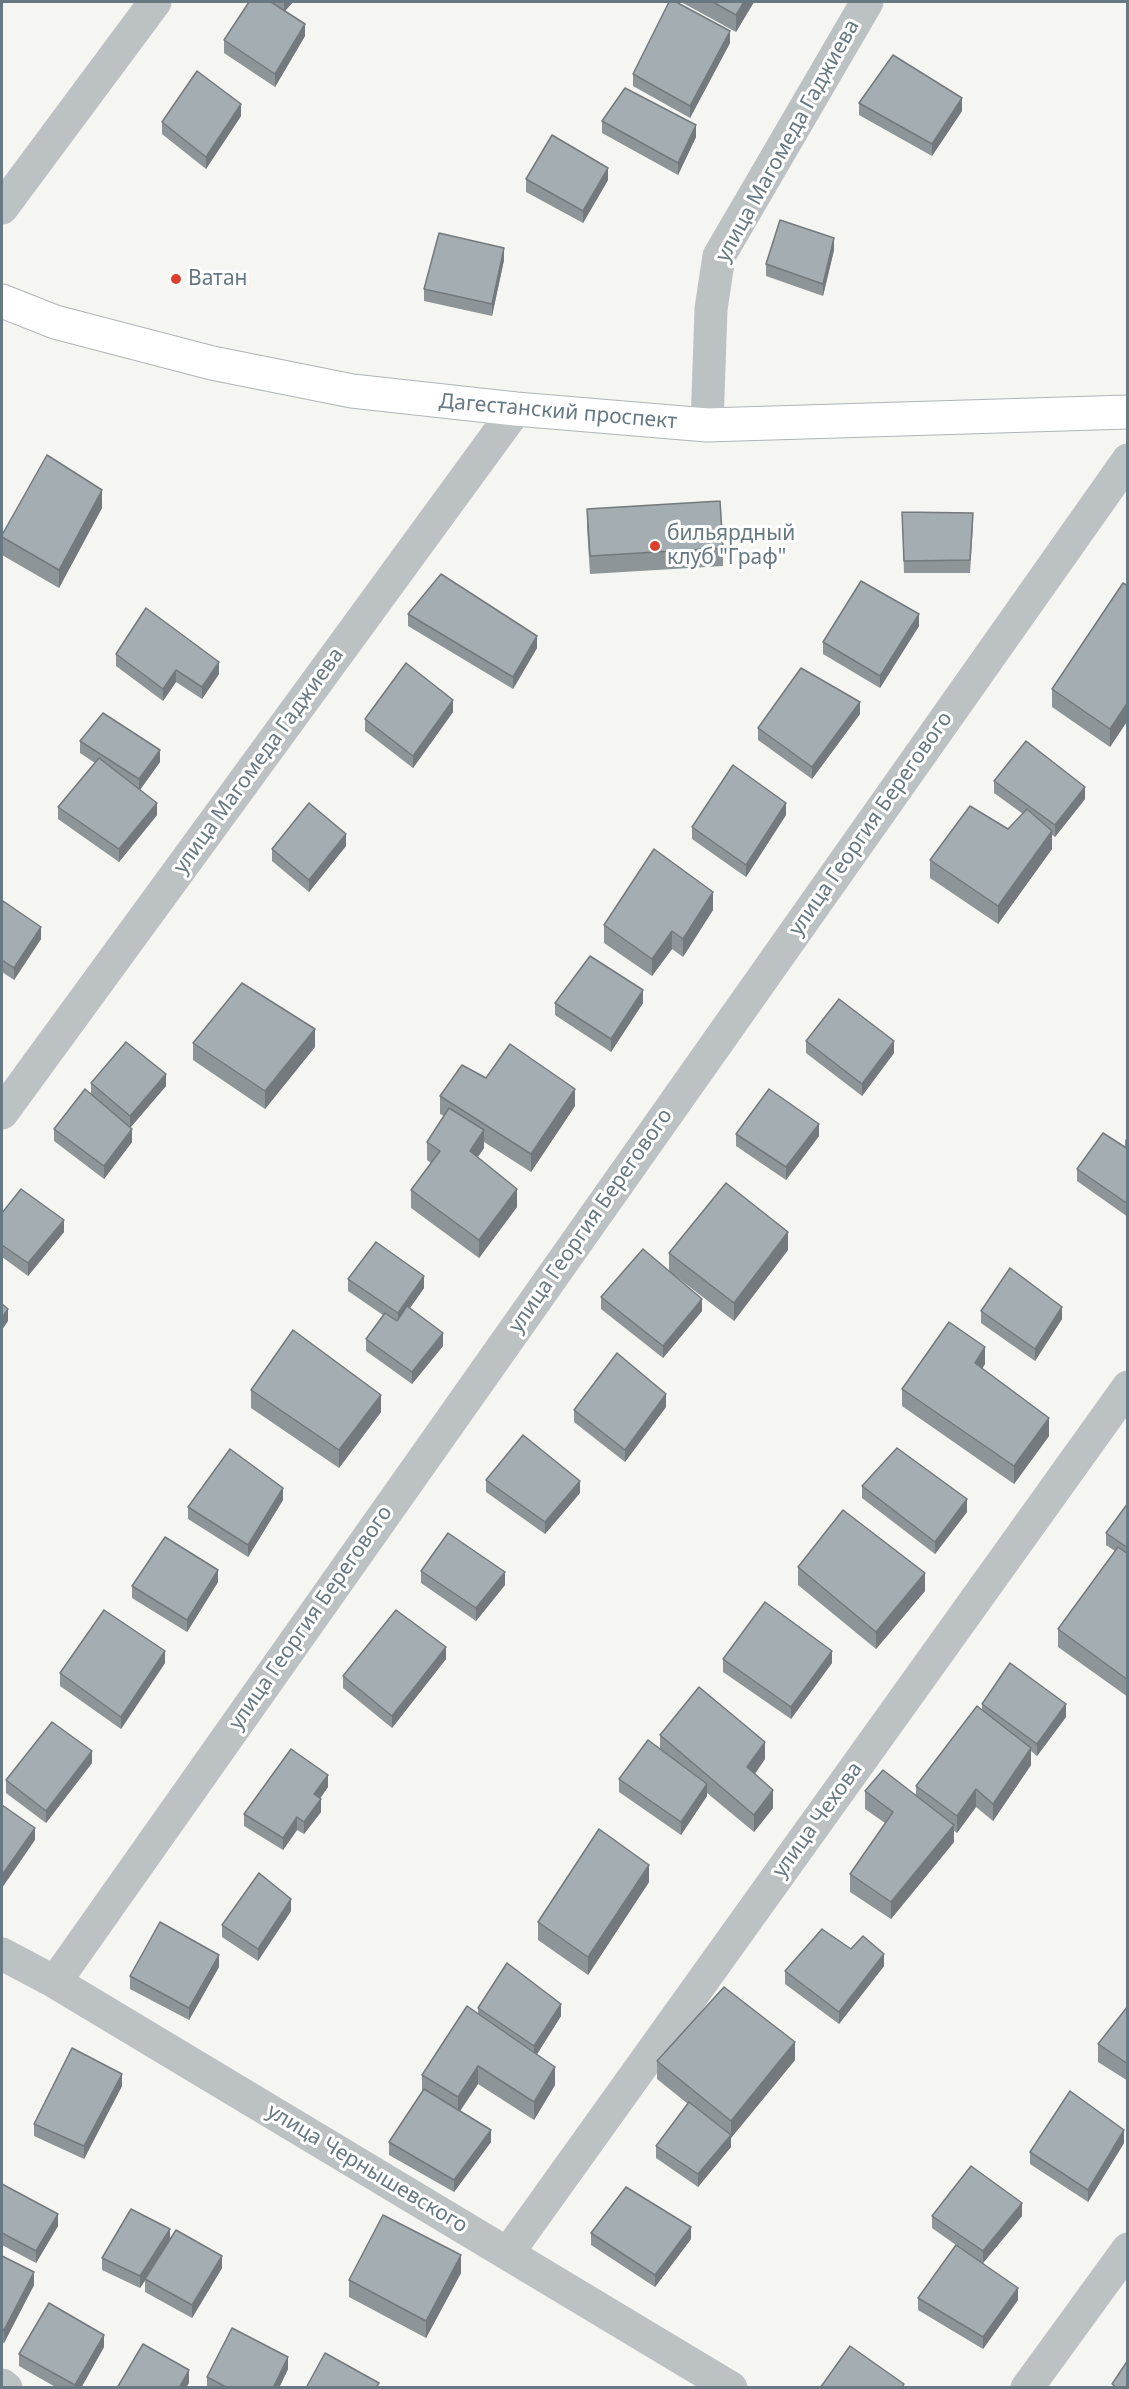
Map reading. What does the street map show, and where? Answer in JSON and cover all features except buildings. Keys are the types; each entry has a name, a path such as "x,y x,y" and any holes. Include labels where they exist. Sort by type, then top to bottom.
{"highway":[{"name":"Дагестанский проспект","path":"2,301 55,322 213,363 352,391 516,410 707,426 1128,412"}],"street":[{"path":"2,208 155,2"},
{"name":"улица Магомеда Гаджиева","path":"707,426 711,309 718,256 867,2"},
{"name":"улица Магомеда Гаджиева","path":"2,1113 516,410"},
{"name":"улица Георгия Берегового","path":"55,1982 1128,460"},
{"name":"улица Чехова","path":"508,2253 1128,1387"},
{"name":"улица Чернышевского","path":"2,1954 55,1982 731,2388"},
{"path":"1028,2388 1128,2249"},
{"path":"2,2385 6,2388"}],"place":[{"name":"Ватан","path":"176,279"},
{"name":"бильярдный клуб \"Граф\"","path":"655,546"}]}
